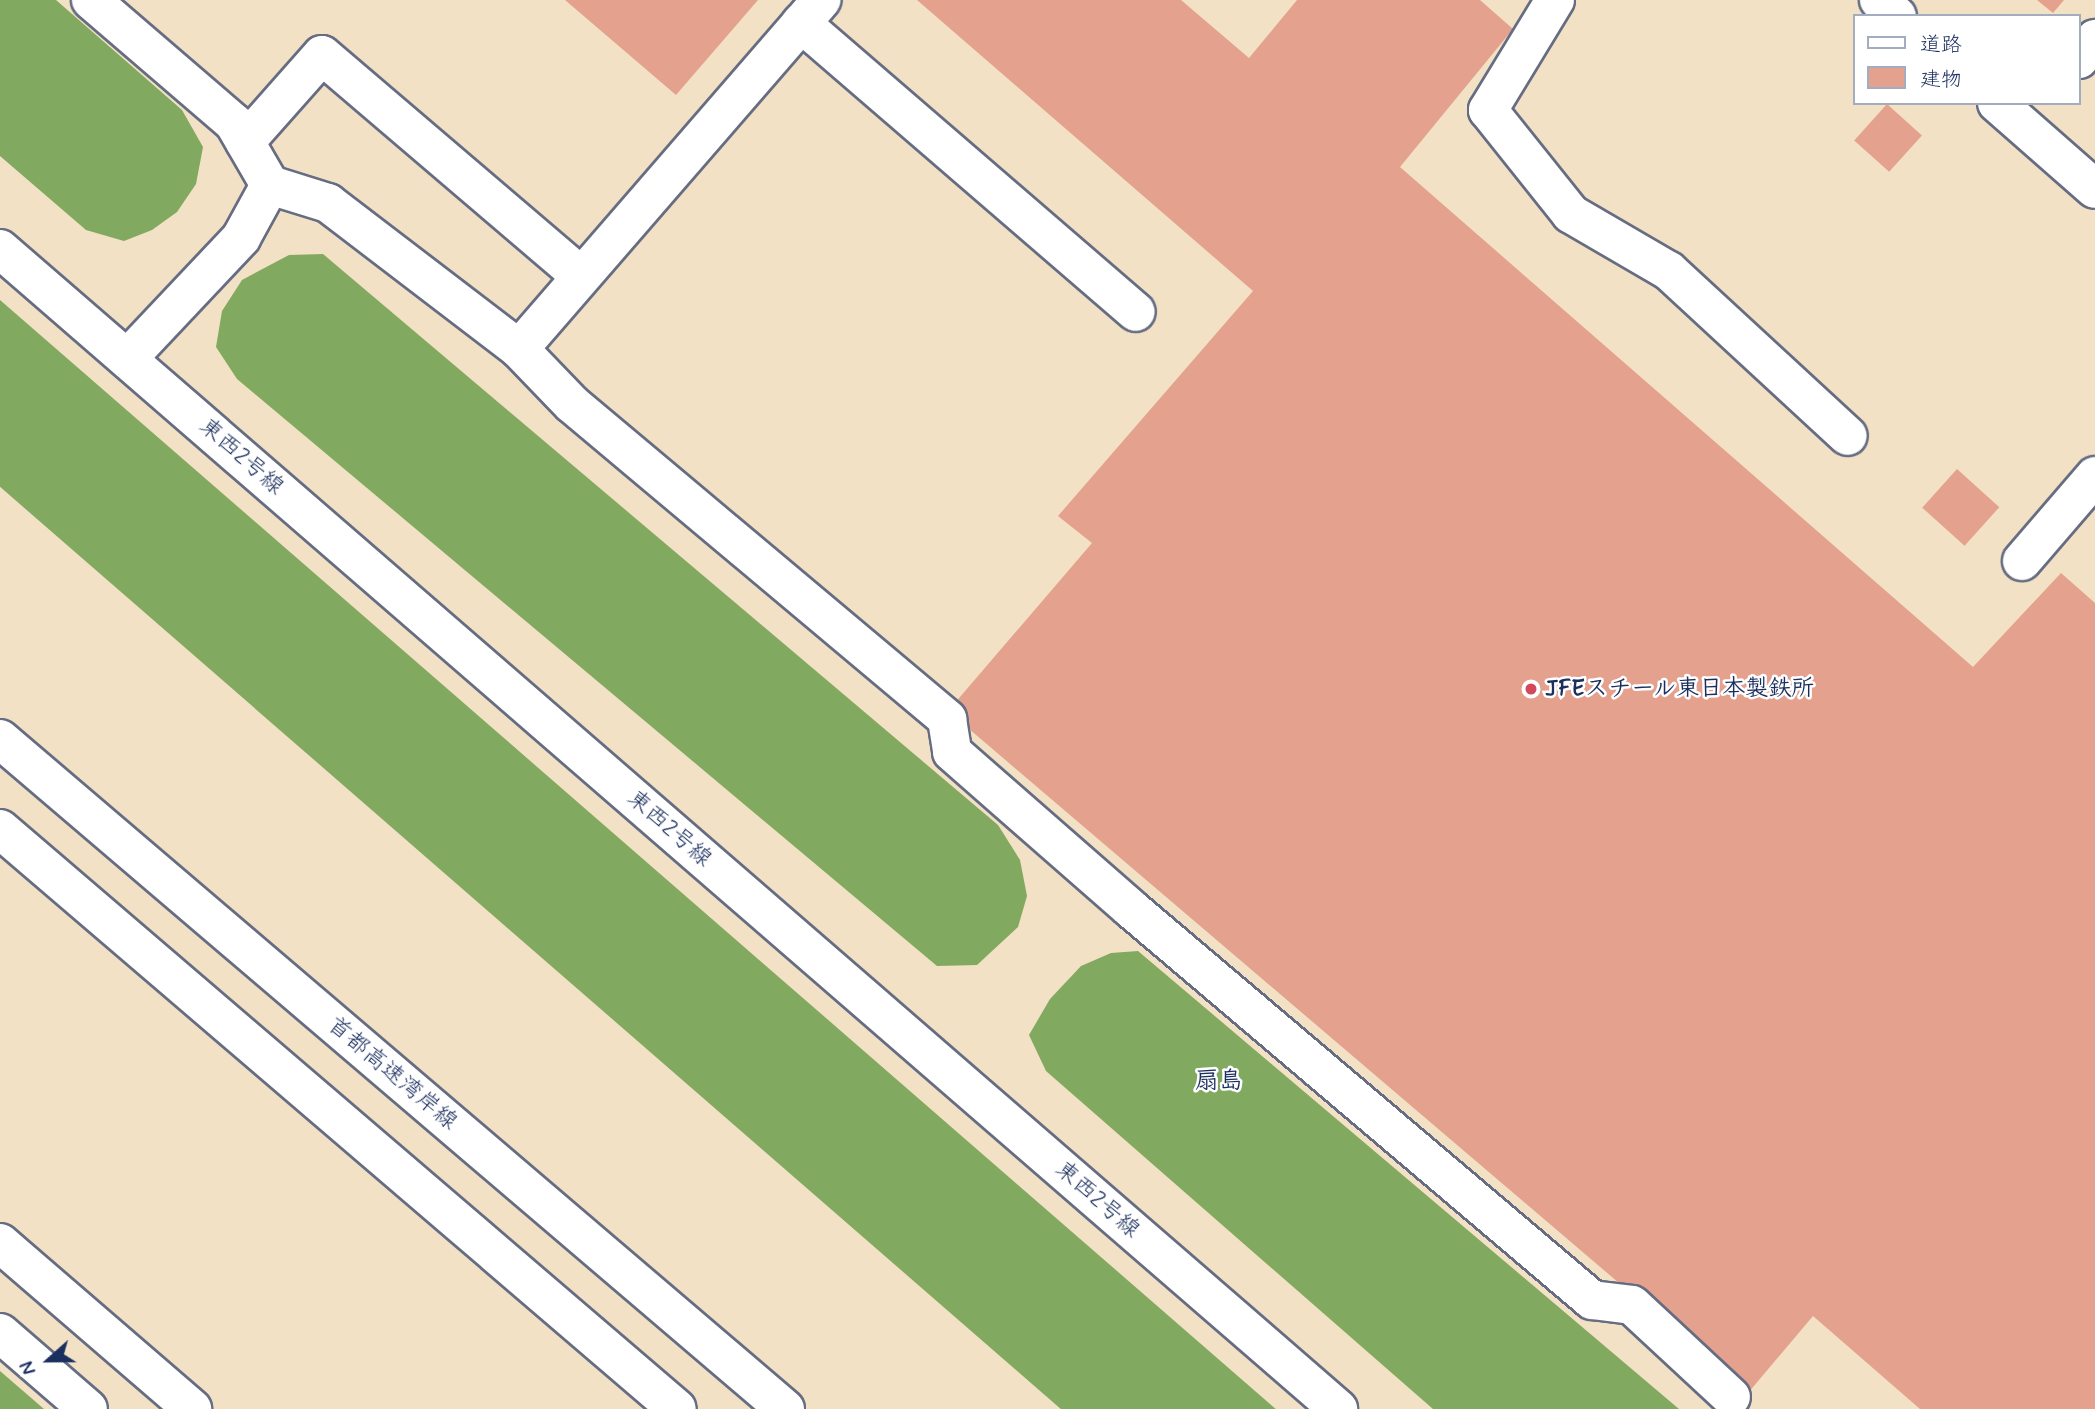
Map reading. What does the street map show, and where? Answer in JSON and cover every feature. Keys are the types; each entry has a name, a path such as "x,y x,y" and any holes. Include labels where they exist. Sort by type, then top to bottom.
{"main road":[{"path":"1555,0 1488,110 1571,214 1669,271 1848,436"},
{"path":"1878,0 1895,14"},
{"path":"95,1 234,123 270,185 328,203 519,349 572,404 947,719 952,752 1130,908 1592,1300 1632,1305 1731,1397"},
{"path":"519,349 811,11 1136,312"},
{"path":"2081,56 2095,39"},
{"path":"245,142 322,55 581,276"},
{"path":"2022,111 2095,190"},
{"path":"127,359 241,238 270,185"},
{"name":"東西2号線","path":"0,248 1338,1409"},
{"path":"2022,561 2095,477"},
{"name":"首都高速湾岸線","path":"0,739 785,1409"},
{"path":"0,829 677,1409"},
{"path":"0,1243 192,1409"},
{"path":"0,1333 88,1409"}],"green space":[{"path":"0,0 56,0 182,110 203,147 196,184 177,212 152,230 124,241 86,230 0,156"},
{"path":"323,254 998,825 1020,860 1027,896 1018,927 977,965 937,966 237,379 216,347 222,311 242,280 289,255"},
{"path":"0,300 1276,1409 1061,1409 0,487"},
{"path":"1138,951 1679,1409 1433,1409 1046,1071 1029,1035 1050,999 1081,966 1111,953"},
{"path":"0,1371 44,1409 0,1409"}],"building":[{"path":"565,0 758,0 676,95"},
{"name":"JFEスチール東日本製鉄所","path":"917,0 1181,0 1249,58 1297,0 1480,0 1513,29 1400,167 1973,667 2061,573 2095,603 2095,1409 1920,1409 1813,1316 1748,1393 948,711 1092,543 1058,516 1253,291"},
{"path":"2037,0 2064,0 2053,13"},
{"path":"1886,105 1922,135 1889,172 1854,140"},
{"path":"1957,469 1999,507 1965,546 1922,508"}],"place":[{"name":"JFEスチール東日本製鉄所","path":"1531,689"}],"district":[{"name":"扇島","path":"1219,1082"}]}
